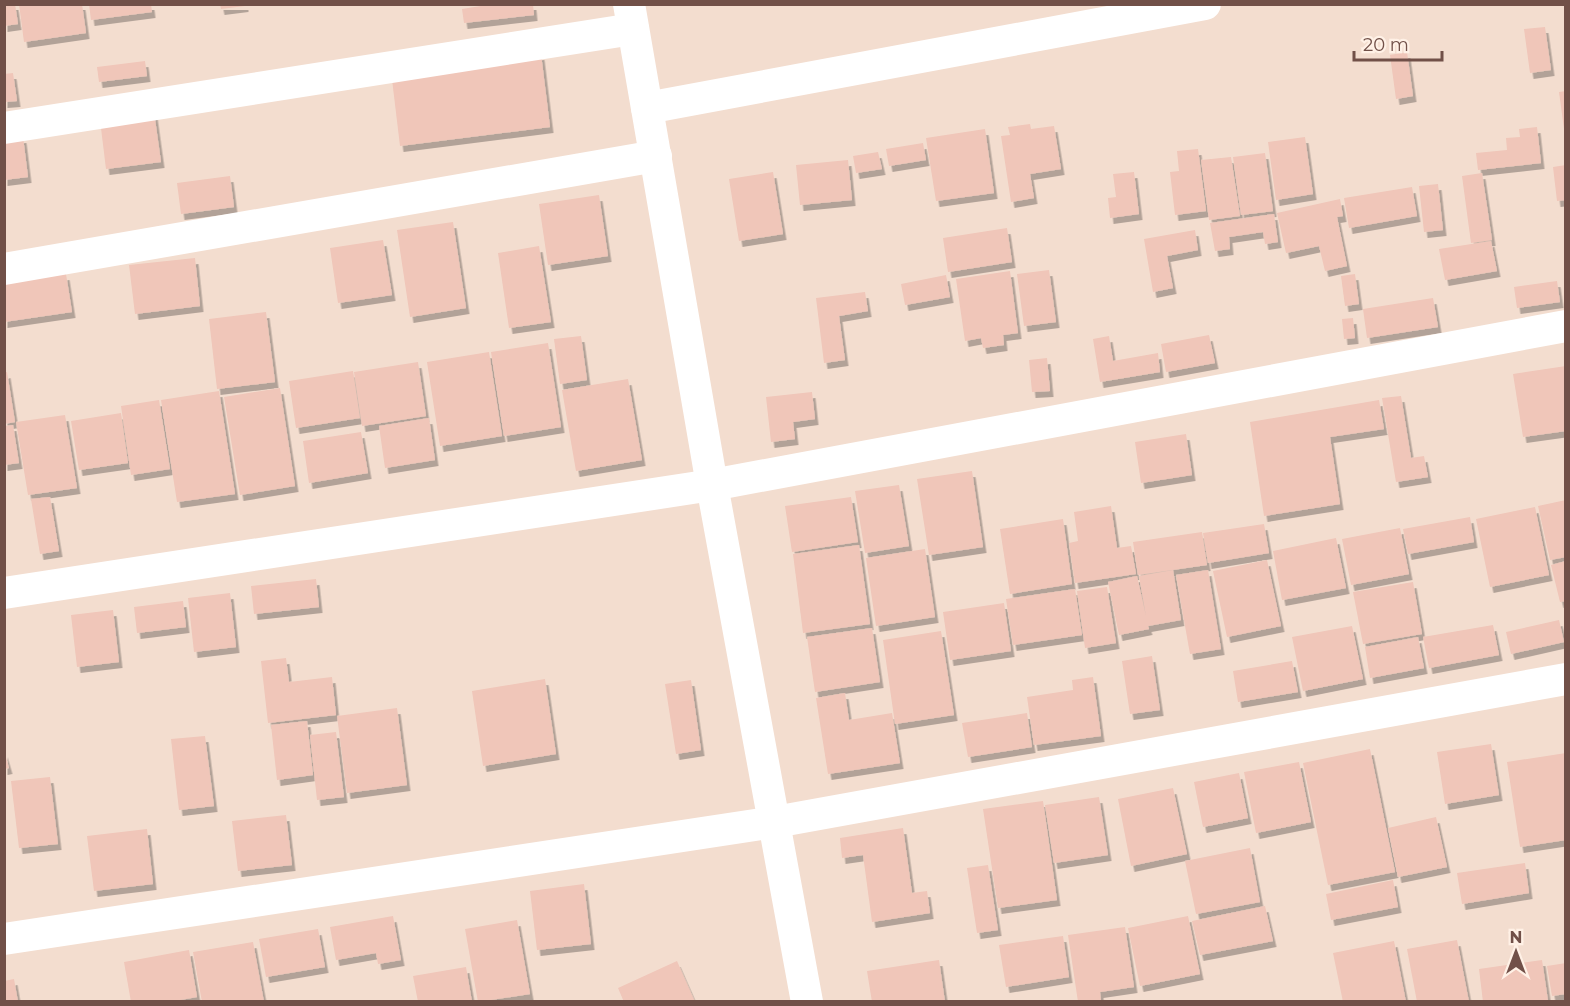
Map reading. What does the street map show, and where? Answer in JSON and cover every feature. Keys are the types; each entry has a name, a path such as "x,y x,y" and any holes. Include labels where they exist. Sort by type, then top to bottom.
{"street":[{"path":"647,108 1205,4"},
{"path":"4,128 631,17 712,485 807,1002"},
{"path":"4,268 656,156"},
{"path":"4,593 712,485 1566,326"},
{"path":"4,939 775,822 1566,679"}],"shaded area":[{"path":"5,5 1565,5 1565,1001 5,1001"}],"building":[{"path":"4,4 15,4 18,24 4,26"},
{"path":"19,4 82,4 86,33 24,42"},
{"path":"89,4 151,4 152,12 91,20"},
{"path":"220,4 245,4 245,6 221,9"},
{"path":"493,4 533,4 534,15 464,23 462,9"},
{"path":"1545,27 1551,70 1530,73 1524,29"},
{"path":"1407,52 1413,96 1396,99 1390,55"},
{"path":"541,54 550,127 400,146 391,71"},
{"path":"145,61 147,76 99,82 97,67"},
{"path":"13,73 17,101 4,102 4,74"},
{"path":"1566,91 1566,129 1564,129 1559,92"},
{"path":"154,112 161,162 106,169 100,120"},
{"path":"1030,124 1031,129 1054,126 1061,169 1030,174 1034,198 1011,202 1001,136 1010,135 1008,127"},
{"path":"1537,127 1541,163 1478,170 1476,153 1507,150 1506,138 1520,137 1519,129"},
{"path":"985,129 994,193 936,201 926,138"},
{"path":"23,137 28,177 4,180 4,139"},
{"path":"1305,137 1313,194 1276,200 1268,142"},
{"path":"923,143 926,160 889,166 886,149"},
{"path":"1198,149 1206,211 1175,215 1170,172 1179,171 1177,151"},
{"path":"878,152 882,169 856,173 853,156"},
{"path":"1265,153 1273,211 1241,215 1233,157"},
{"path":"1231,157 1240,216 1209,220 1201,160"},
{"path":"848,160 852,200 800,205 796,165"},
{"path":"1566,165 1566,200 1557,201 1553,167"},
{"path":"773,172 783,234 739,241 729,179"},
{"path":"1134,172 1139,214 1110,218 1108,198 1116,197 1113,174"},
{"path":"1482,173 1492,240 1471,243 1462,176"},
{"path":"230,176 234,207 181,214 177,183"},
{"path":"1438,184 1443,230 1424,232 1419,186"},
{"path":"1412,187 1417,216 1349,228 1344,198"},
{"path":"599,195 608,256 548,265 539,204"},
{"path":"1340,199 1343,216 1337,217 1347,266 1325,271 1319,246 1286,253 1277,213"},
{"path":"1274,214 1278,242 1265,244 1263,232 1229,237 1230,249 1215,251 1210,223"},
{"path":"453,222 466,308 410,317 397,230"},
{"path":"1007,228 1012,262 948,272 943,238"},
{"path":"1195,230 1198,250 1167,256 1173,288 1153,292 1144,239"},
{"path":"383,240 392,295 338,303 330,248"},
{"path":"1491,241 1497,271 1445,280 1439,249"},
{"path":"539,246 551,322 509,328 498,253"},
{"path":"195,258 200,306 135,314 129,265"},
{"path":"1049,270 1056,322 1024,326 1017,274"},
{"path":"1010,271 1018,333 1003,335 1004,345 983,348 981,338 965,341 956,279"},
{"path":"66,274 72,312 4,322 4,283"},
{"path":"1355,274 1359,304 1345,306 1341,276"},
{"path":"946,275 950,297 905,305 901,284"},
{"path":"1557,281 1560,302 1517,308 1514,287"},
{"path":"865,292 868,311 839,316 845,360 824,363 816,298"},
{"path":"1433,298 1438,327 1367,338 1363,309"},
{"path":"266,312 275,382 217,389 209,319"},
{"path":"1353,318 1355,338 1344,339 1342,319"},
{"path":"1209,335 1215,363 1166,372 1161,344"},
{"path":"581,336 587,380 560,384 554,339"},
{"path":"1109,336 1113,361 1158,353 1160,372 1100,382 1093,339"},
{"path":"548,343 561,427 504,436 491,352"},
{"path":"489,352 502,436 440,446 427,362"},
{"path":"1047,358 1050,391 1032,392 1029,360"},
{"path":"418,362 426,416 362,426 354,372"},
{"path":"1566,366 1566,431 1523,437 1513,374"},
{"path":"353,371 360,418 296,428 289,381"},
{"path":"7,372 15,422 4,424 4,373"},
{"path":"628,379 642,460 576,471 562,390"},
{"path":"280,388 295,486 240,495 224,397"},
{"path":"219,391 235,494 177,502 161,400"},
{"path":"812,392 815,419 793,422 795,439 771,442 766,397"},
{"path":"1401,396 1411,458 1424,456 1428,477 1396,482 1382,398"},
{"path":"159,400 170,469 131,475 121,406"},
{"path":"1379,400 1384,429 1330,437 1340,504 1264,516 1250,422"},
{"path":"121,413 128,463 79,470 71,421"},
{"path":"65,415 77,488 28,495 16,422"},
{"path":"429,418 435,460 385,468 379,426"},
{"path":"13,425 19,463 4,465 4,426"},
{"path":"361,432 368,473 309,483 303,441"},
{"path":"1186,434 1192,475 1141,483 1135,442"},
{"path":"972,471 983,547 929,555 917,479"},
{"path":"899,485 909,546 865,553 855,491"},
{"path":"50,497 59,551 40,554 31,499"},
{"path":"851,497 858,542 792,552 785,506"},
{"path":"1566,500 1566,557 1550,560 1538,506"},
{"path":"1111,506 1117,548 1131,546 1136,574 1075,583 1069,543 1078,541 1074,512"},
{"path":"1535,507 1549,575 1490,587 1476,519"},
{"path":"1470,517 1474,542 1408,554 1403,529"},
{"path":"1063,519 1072,584 1010,594 1000,529"},
{"path":"1264,524 1269,553 1208,563 1203,533"},
{"path":"1400,528 1409,574 1351,585 1342,539"},
{"path":"1202,532 1207,565 1138,575 1133,542"},
{"path":"1336,538 1346,588 1282,600 1273,551"},
{"path":"859,545 870,624 803,633 793,554"},
{"path":"925,549 935,617 876,626 866,558"},
{"path":"1267,560 1281,626 1227,637 1213,571"},
{"path":"1566,561 1566,601 1560,602 1551,565"},
{"path":"1173,570 1181,620 1148,626 1149,629 1119,635 1108,582 1137,576 1146,616 1139,576"},
{"path":"1208,570 1221,649 1190,654 1176,575"},
{"path":"316,579 319,607 254,614 251,586"},
{"path":"1413,582 1422,634 1363,644 1353,592"},
{"path":"1107,587 1116,643 1085,648 1077,591"},
{"path":"1075,589 1082,635 1013,645 1006,599"},
{"path":"230,593 236,647 194,652 188,598"},
{"path":"183,601 186,627 137,633 134,607"},
{"path":"1004,603 1011,651 950,660 943,612"},
{"path":"113,610 119,662 77,667 71,615"},
{"path":"1559,620 1564,642 1511,654 1506,632"},
{"path":"1493,625 1499,655 1429,668 1423,637"},
{"path":"1352,626 1363,679 1303,691 1292,637"},
{"path":"872,628 880,682 815,692 807,637"},
{"path":"941,631 954,715 895,724 883,640"},
{"path":"1418,637 1424,668 1370,678 1365,647"},
{"path":"1152,656 1160,710 1130,714 1122,661"},
{"path":"286,658 289,682 332,677 336,715 268,723 261,661"},
{"path":"1292,661 1298,692 1238,702 1233,671"},
{"path":"1093,677 1101,736 1034,745 1027,697 1073,690 1072,680"},
{"path":"545,679 556,754 483,766 472,691"},
{"path":"691,680 701,750 676,754 665,684"},
{"path":"845,693 849,720 892,713 900,763 828,774 816,698"},
{"path":"397,708 407,785 347,793 337,716"},
{"path":"1027,713 1032,747 968,757 962,723"},
{"path":"307,721 313,775 277,780 271,725"},
{"path":"336,732 344,797 317,800 310,735"},
{"path":"205,736 214,806 179,810 171,739"},
{"path":"1491,744 1499,795 1445,804 1437,752"},
{"path":"1370,749 1395,872 1328,885 1303,763"},
{"path":"4,751 9,768 4,769"},
{"path":"1566,753 1566,840 1520,847 1507,762"},
{"path":"1299,762 1311,822 1256,833 1244,772"},
{"path":"1239,773 1248,818 1203,827 1194,782"},
{"path":"50,777 58,844 19,848 11,781"},
{"path":"1173,788 1187,854 1131,866 1118,799"},
{"path":"1099,797 1108,855 1054,863 1045,805"},
{"path":"1043,801 1057,900 998,908 983,809"},
{"path":"286,815 292,865 238,871 232,821"},
{"path":"1436,817 1447,867 1398,877 1388,828"},
{"path":"903,828 912,893 927,891 930,913 872,922 863,855 842,858 840,838"},
{"path":"147,829 153,884 94,891 87,836"},
{"path":"1250,848 1260,902 1196,914 1185,861"},
{"path":"1525,863 1529,893 1462,904 1457,873"},
{"path":"988,865 998,930 977,933 967,868"},
{"path":"1393,880 1398,907 1331,920 1326,894"},
{"path":"584,884 591,944 537,950 530,891"},
{"path":"1265,906 1273,941 1200,955 1192,921"},
{"path":"393,916 401,960 378,964 376,953 336,960 330,927"},
{"path":"1188,916 1200,974 1140,986 1128,928"},
{"path":"517,920 530,994 478,1002 465,929"},
{"path":"1125,927 1134,987 1100,992 1101,1002 1078,1002 1068,935"},
{"path":"318,929 325,967 266,977 259,939"},
{"path":"1063,936 1069,977 1006,987 999,945"},
{"path":"1457,940 1469,1002 1417,1002 1407,949"},
{"path":"1394,941 1406,1002 1343,1002 1333,953"},
{"path":"253,942 264,1002 202,1002 193,952"},
{"path":"189,950 197,997 169,1002 131,1002 124,962"},
{"path":"939,960 945,1002 872,1002 867,971"},
{"path":"1542,960 1548,1001 1483,1002 1479,969"},
{"path":"677,961 695,1002 624,1002 618,988"},
{"path":"1566,963 1566,994 1552,996 1547,966"},
{"path":"466,967 472,1002 418,1002 413,976"},
{"path":"14,979 18,1002 4,1002 4,981"}]}
